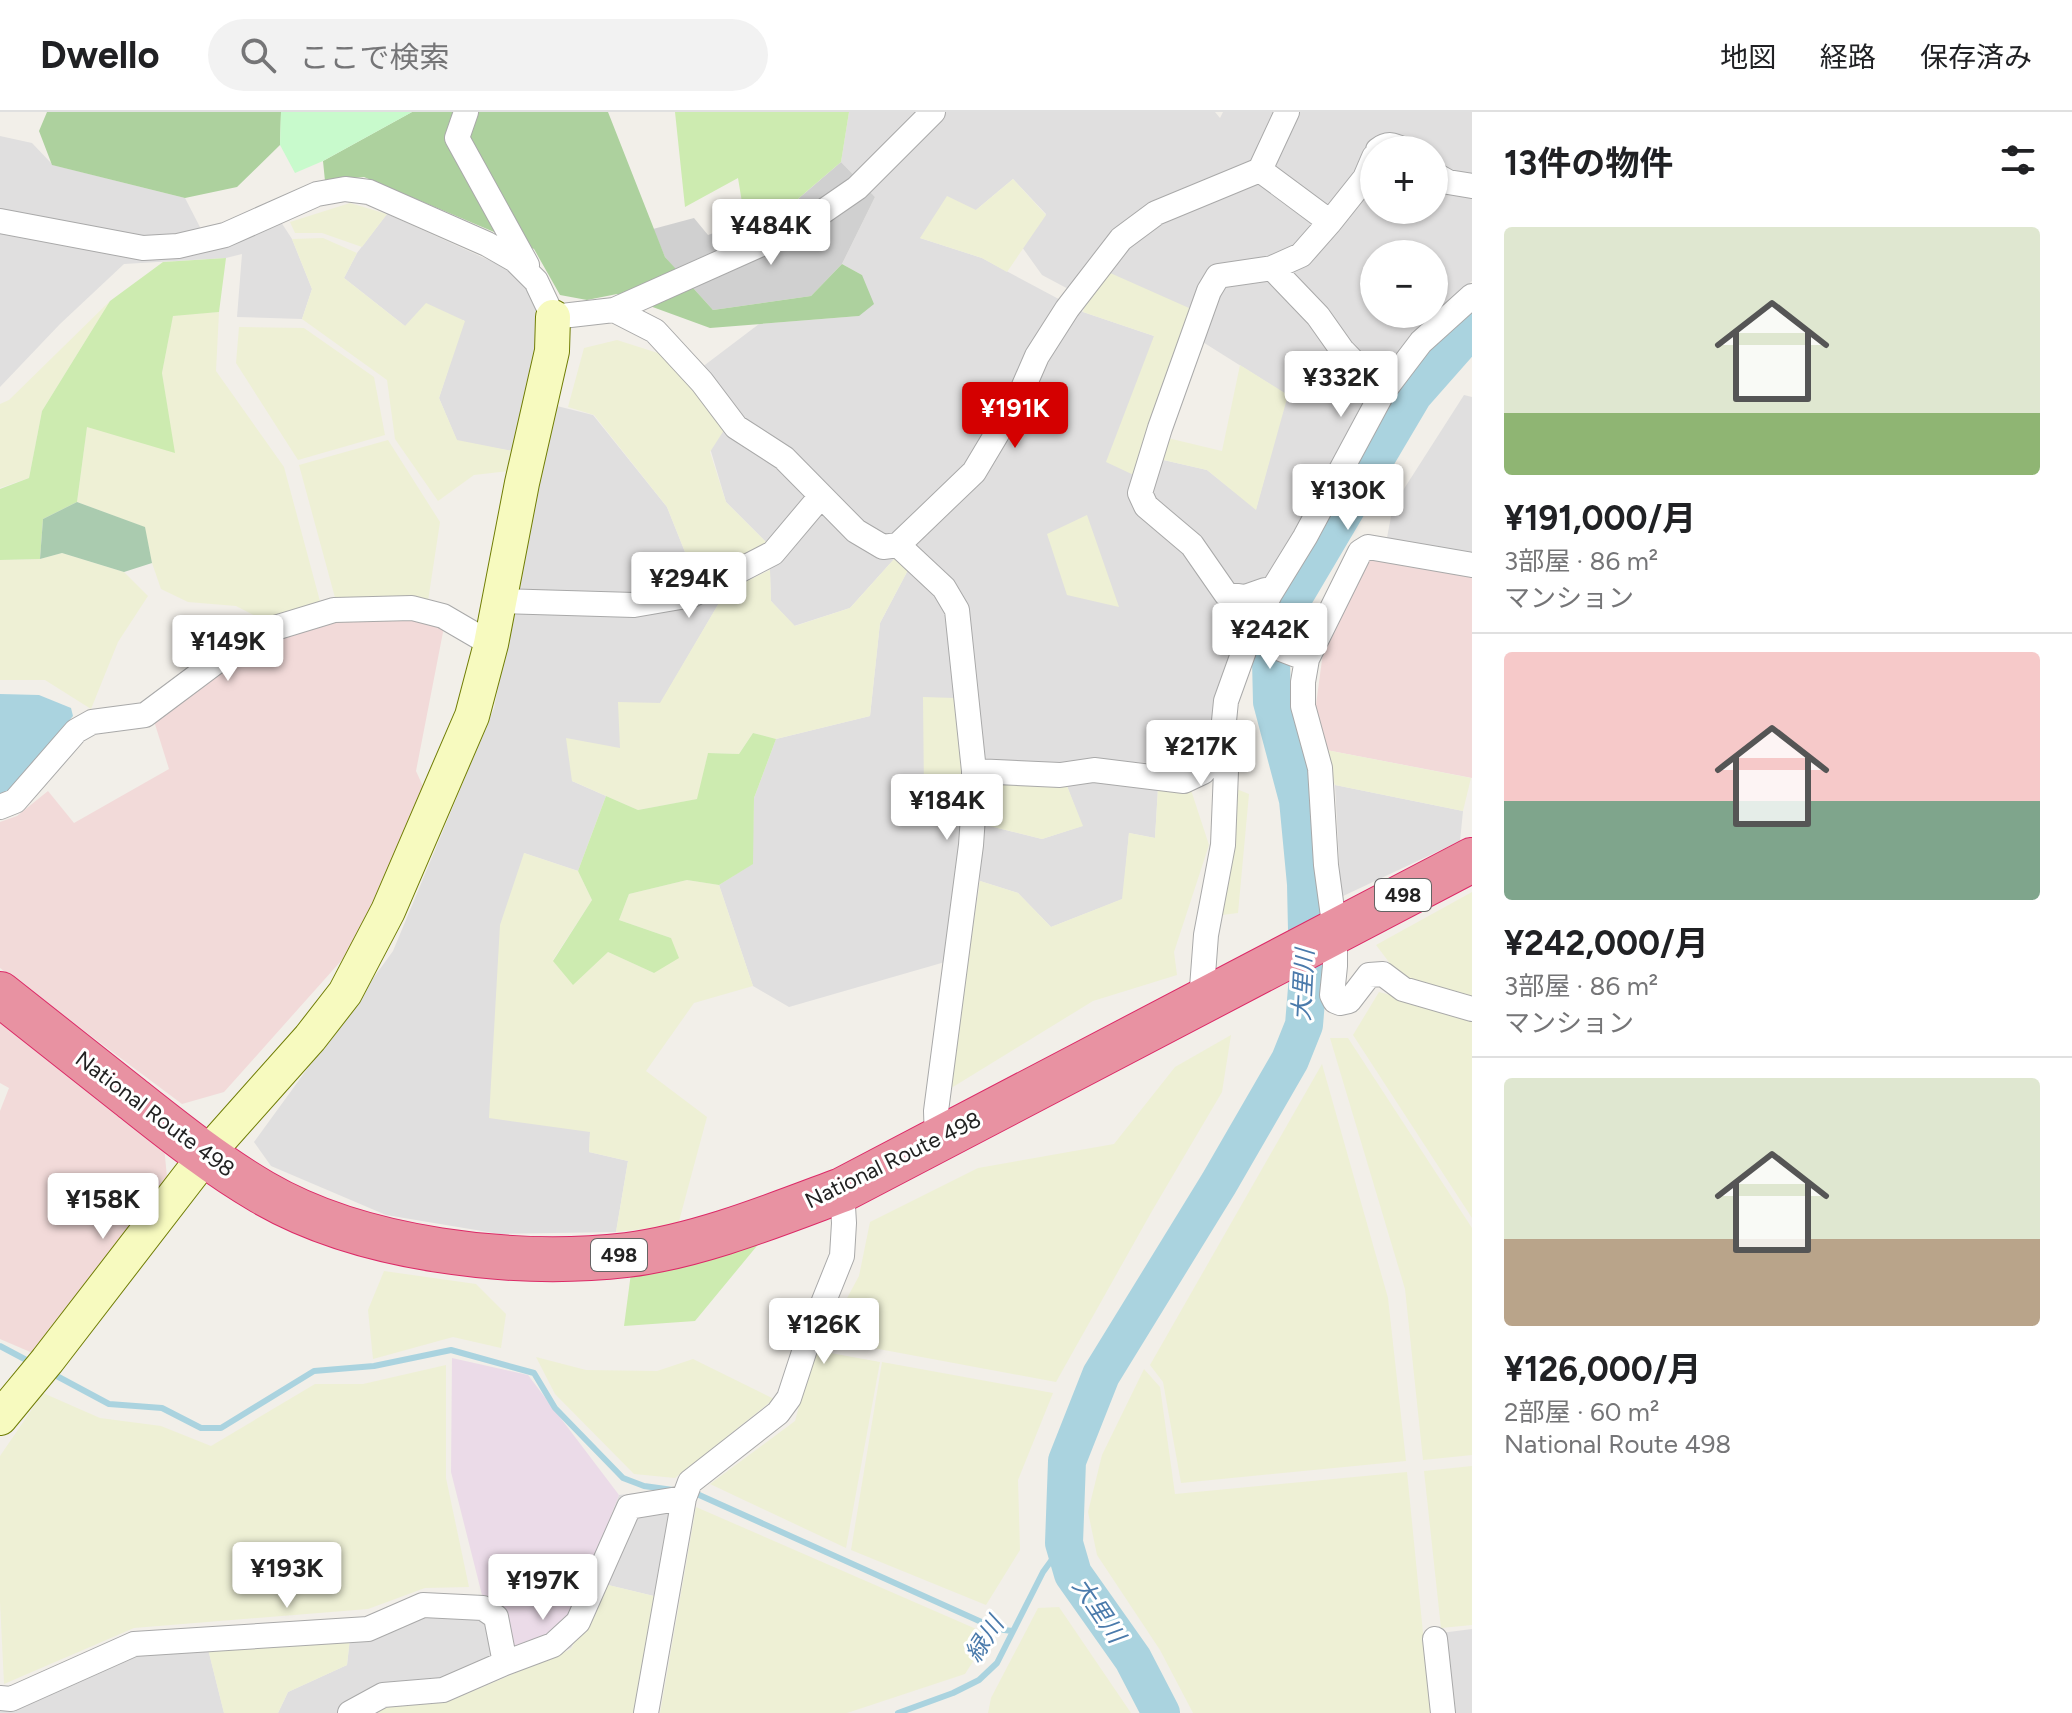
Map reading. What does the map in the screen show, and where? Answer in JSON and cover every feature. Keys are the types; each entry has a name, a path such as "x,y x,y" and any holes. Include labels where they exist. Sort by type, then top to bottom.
{"highway":[{"name":"National Route 498","path":"0,994 205,1156 264,1193 309,1214 374,1236 436,1250 561,1259 629,1254 702,1239 842,1190 1472,860"}],"street":[{"path":"0,1418 205,1156 310,1038 345,993 388,911 472,716 491,644 522,483 552,351 553,317 457,138 466,112"},
{"path":"553,317 614,310 802,226 857,188 933,112"},
{"path":"614,310 655,331 702,382 736,427 784,458 856,531 883,547 898,545 974,472 1020,395 1037,356 1067,309 1121,239 1156,213 1260,170 1287,112"},
{"path":"1260,170 1330,222"},
{"path":"1448,182 1472,186"},
{"path":"1270,594 1265,590 1245,597 1226,594 1192,545 1146,506 1140,493 1209,291 1218,276 1272,268 1301,255 1360,184"},
{"path":"0,221 143,248 178,246 225,235 317,194 345,189 369,192 487,244 515,260 536,281"},
{"path":"1272,268 1318,316 1342,350 1383,392"},
{"path":"1201,1001 1206,935 1223,845 1226,771 1222,741 1226,701 1249,637 1383,392 1421,342 1472,296"},
{"path":"500,601 634,605 692,595 773,553 821,496"},
{"path":"898,545 944,588 957,610 974,771 971,845 936,1111 937,1140"},
{"path":"1472,565 1368,547 1360,552 1307,659 1303,682 1303,706 1320,768 1326,865 1335,931 1332,995 1335,1001 1349,1001 1369,975 1383,974 1403,989 1472,1009"},
{"path":"0,807 15,801 76,731 92,722 145,715 252,635 334,610 412,608 443,616 491,644"},
{"path":"1249,637 1307,659"},
{"path":"974,771 1060,775 1094,770 1184,781 1203,772 1222,741"},
{"path":"350,1713 383,1695 443,1690 553,1645 578,1622 629,1507 687,1490 778,1413 789,1398 842,1256 842,1190"},
{"path":"646,1713 687,1490"},
{"path":"0,1698 11,1699 134,1644 368,1629 423,1605 483,1608 489,1612 496,1617 505,1663"},
{"path":"1435,1639 1443,1713"}],"shaded area":[{"path":"849,112 1215,112 1220,118 1223,112 1472,112 1472,281 1448,303 1448,240 1360,240 1360,328 1422,328 1411,338 1370,398 1244,618 1199,762 1122,763 1158,788 1155,838 1129,833 1123,899 1051,927 1018,893 980,881 981,824 1042,839 1082,826 1067,786 964,795 967,818 945,962 789,1007 753,986 719,885 752,864 754,798 776,739 870,716 880,623 908,570 895,558 850,608 794,626 771,601 769,545 726,502 689,377 759,324 859,316 862,275 842,264 875,197 841,162","holes":["1013,179 1046,214 1022,247 1042,275 1087,299 1190,334 1287,395 1256,509 1207,470 1146,456 1154,336 1083,312 982,258 920,238 976,210"]},
{"path":"0,136 32,143 53,165 185,198 202,231 270,205 292,239 312,289 302,319 237,317 242,254 226,258 124,264 60,324 0,387"},
{"path":"841,162 875,197 842,264 811,296 713,310 693,288 814,231 791,205"},
{"path":"387,214 513,271 535,301 539,335 512,451 457,441 439,398 464,320 405,326 344,278 357,253"},
{"path":"694,218 708,235 745,222 748,239 679,274 665,257 653,229"},
{"path":"1464,395 1472,397 1472,560 1386,543 1393,506"},
{"path":"553,405 593,415 667,507 697,582 726,591 660,704 621,748 572,781 606,796 578,871 524,853 590,1132 589,1152 628,1161 616,1232 500,1234 386,1215 271,1166 254,1142 393,951 494,708"},
{"path":"1369,553 1472,573 1472,778 1321,749 1315,712 1324,645"},
{"path":"333,616 417,617 444,627 416,771 425,791 349,952 224,1092 182,1104 0,968 0,822 17,816 48,791 74,823 169,769 154,721 265,637"},
{"path":"1335,785 1463,811 1460,841 1341,897"},
{"path":"0,1015 164,1146 168,1188 35,1354 0,1339 0,1111 9,1088 0,1083"},
{"path":"452,1358 528,1375 619,1495 572,1617 517,1654 498,1598 482,1595 451,1472"},
{"path":"653,1491 672,1511 658,1597 604,1584 571,1648 452,1700 383,1708 377,1713 278,1713 288,1692 347,1665 350,1638 482,1595 498,1598 517,1653 572,1617 619,1495"},
{"path":"1472,1629 1472,1713 1450,1713 1441,1633"},
{"path":"208,1649 224,1713 0,1713 0,1693 138,1650"}],"green space":[{"path":"47,112 281,112 280,145 237,187 185,198 52,165 39,131"},
{"path":"281,112 412,112 295,173 280,145"},
{"path":"412,112 608,112 665,257 713,310 811,296 842,264 862,275 874,304 859,316 710,328 617,294 587,300 560,295 534,249 364,177 325,181 323,161"},
{"path":"675,112 849,112 841,162 792,204 804,219 748,239 738,178 685,207"},
{"path":"1013,179 1046,215 1007,272 982,258 920,238 947,196 976,210"},
{"path":"350,203 387,214 362,247 322,233 295,233 290,222"},
{"path":"323,238 357,253 344,278 405,326 426,303 465,321 439,398 457,440 512,451 509,471 474,475 438,501 395,439 387,380 302,319 312,289 292,239"},
{"path":"226,258 219,312 173,316 162,373 175,453 87,427 77,502 43,519 40,559 0,560 0,489 29,478 42,411 110,301 163,262"},
{"path":"1108,272 1198,312 1155,435 1222,451 1240,365 1288,395 1256,510 1207,470 1146,456 1138,477 1106,462 1154,336 1083,312 1087,299"},
{"path":"110,301 42,411 29,478 0,488 0,404 9,400"},
{"path":"219,312 216,371 284,467 321,605 265,621 236,606 188,602 161,589 144,527 77,502 87,426 174,452 162,373 173,315"},
{"path":"239,327 304,328 374,377 385,435 298,460 236,363"},
{"path":"617,340 661,354 689,377 726,427 710,452 726,502 769,545 697,582 667,507 594,415 568,407 584,348"},
{"path":"388,440 440,522 428,601 337,605 299,465"},
{"path":"77,502 145,527 152,563 124,572 62,553 40,559 43,519"},
{"path":"1087,515 1119,607 1067,595 1047,534"},
{"path":"62,553 124,572 148,596 118,642 91,709 45,680 0,680 0,560 40,559"},
{"path":"895,558 908,570 880,623 870,716 776,739 753,733 739,754 708,753 698,799 638,810 572,781 566,738 620,748 618,702 660,703 726,591 770,570 771,601 795,626 850,608"},
{"path":"923,697 955,698 964,795 924,793"},
{"path":"753,733 776,739 754,798 753,864 719,885 687,880 629,894 619,920 671,938 679,958 654,973 608,952 573,985 553,961 592,900 578,871 606,796 638,810 697,799 708,753 739,754"},
{"path":"1321,749 1471,778 1463,811 1335,785"},
{"path":"984,779 1067,786 1083,826 1042,839 981,824"},
{"path":"1158,788 1191,790 1209,845 1174,952 1177,975 1093,1001 948,1090 980,881 1018,893 1051,927 1122,899 1129,833 1155,838"},
{"path":"1234,788 1249,794 1238,913 1222,915"},
{"path":"524,853 578,871 592,900 553,960 608,952 654,973 671,938 619,920 629,894 687,880 719,885 753,986 694,1003 646,1071 707,1117 678,1225 616,1232 628,1161 589,1152 590,1132 489,1118 500,925"},
{"path":"1472,892 1472,1000 1404,982 1376,945"},
{"path":"1379,992 1472,1017 1472,1218 1353,1035"},
{"path":"1231,1035 1222,1092 1056,1382 825,1339 859,1276 870,1222 978,1168 1114,1144 1175,1067"},
{"path":"1330,1038 1348,1038 1472,1228 1472,1455 1423,1460 1405,1289"},
{"path":"1322,1064 1388,1298 1406,1461 1181,1483 1163,1382 1150,1365"},
{"path":"761,1241 695,1321 624,1326 631,1273"},
{"path":"384,1271 476,1284 506,1314 501,1348 453,1337 373,1359 368,1310"},
{"path":"814,1350 880,1362 846,1548 710,1484 795,1421"},
{"path":"536,1357 586,1370 657,1371 693,1359 774,1399 675,1478 634,1474 555,1394"},
{"path":"882,1362 1053,1393 1018,1480 1020,1550 986,1605 851,1550"},
{"path":"446,1365 446,1478 469,1587 425,1588 368,1609 134,1628 4,1684 0,1602 0,1456 43,1393 100,1418 161,1426 211,1446 315,1384 363,1384"},
{"path":"1144,1369 1160,1387 1175,1494 1407,1472 1431,1713 1193,1713 1160,1650 1097,1555 1088,1512 1102,1455"},
{"path":"1472,1466 1472,1625 1441,1628 1424,1471"},
{"path":"696,1507 990,1635 965,1674 847,1713 660,1713"},
{"path":"604,1584 658,1597 637,1713 377,1713 383,1708 452,1700 571,1649"},
{"path":"1059,1607 1131,1713 988,1713 991,1698 1038,1608"},
{"path":"350,1638 347,1665 288,1692 278,1713 224,1713 208,1649"}],"water":[{"path":"0,694 39,695 71,708 73,716 14,788 0,794"}],"waterway":[{"name":"大里川","path":"1161,1713 1133,1659 1073,1574 1064,1543 1067,1461 1101,1375 1219,1183 1290,1060 1304,1025 1308,976 1306,884 1298,800 1272,702 1271,660 1280,626 1293,598 1413,395 1472,328"},
{"path":"0,1346 32,1363"},
{"path":"53,1374 109,1404 162,1408 201,1428 221,1428 314,1371 374,1366 451,1350 534,1373 555,1408 623,1478 644,1486 673,1490"},
{"path":"692,1493 997,1629 1012,1631"},
{"name":"緑川","path":"898,1713 979,1680 997,1663 1043,1572 1064,1543"}]}
